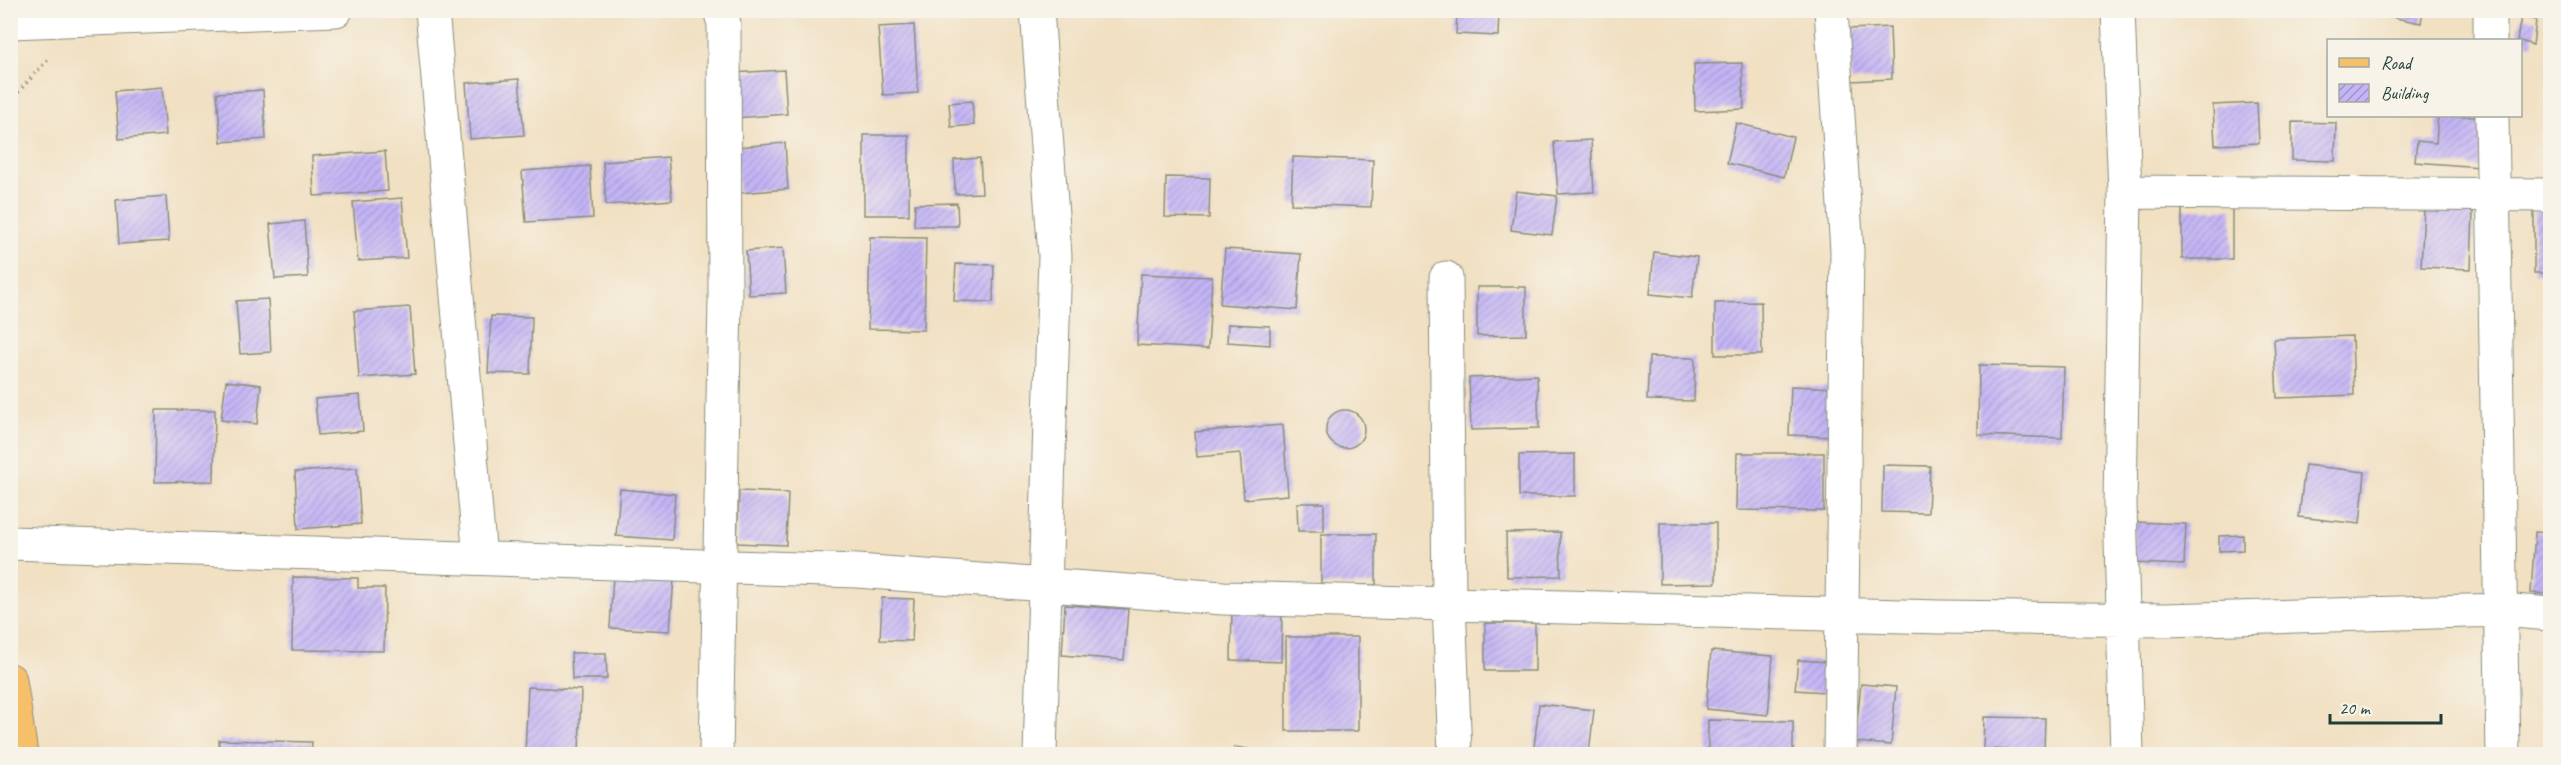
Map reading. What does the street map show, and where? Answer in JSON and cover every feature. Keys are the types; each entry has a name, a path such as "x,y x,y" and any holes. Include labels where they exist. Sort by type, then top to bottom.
{"main road":[{"path":"10,680 21,754"}],"street":[{"path":"10,22 336,10"},
{"path":"432,10 480,558"},
{"path":"716,754 725,299 724,24 720,10"},
{"path":"1037,10 1055,256 1043,585 1040,754"},
{"path":"1831,10 1847,251 1844,614 1840,754"},
{"path":"2118,10 2125,192 2120,504 2127,754"},
{"path":"2490,10 2490,39"},
{"path":"2492,117 2503,754"},
{"path":"2125,192 2550,195"},
{"path":"1446,278 1449,603 1455,754"},
{"path":"10,543 857,571 1223,598 2123,620 2502,610 2550,614"}],"path":[{"path":"10,101 82,20"}],"building":[{"path":"1457,10 1499,10 1498,36 1456,34"},
{"path":"2396,10 2423,10 2421,23 2395,18"},
{"path":"2521,17 2536,20 2533,45 2517,39"},
{"path":"914,25 918,93 883,95 878,27"},
{"path":"1890,27 1892,79 1851,81 1849,29"},
{"path":"1742,63 1744,109 1695,111 1694,64"},
{"path":"784,70 787,114 735,118 732,73"},
{"path":"519,79 524,135 470,139 466,83"},
{"path":"162,87 166,135 119,139 115,91"},
{"path":"263,90 266,139 221,142 217,93"},
{"path":"972,101 974,125 951,127 949,103"},
{"path":"2257,103 2259,143 2215,145 2213,105"},
{"path":"2438,117 2484,117 2480,167 2415,162 2417,141 2436,143"},
{"path":"2292,122 2336,123 2335,161 2292,160"},
{"path":"1736,123 1793,137 1784,177 1727,163"},
{"path":"864,135 909,135 909,215 864,215"},
{"path":"1591,140 1594,192 1558,194 1554,142"},
{"path":"785,143 788,189 739,193 736,147"},
{"path":"385,151 388,191 314,196 312,156"},
{"path":"668,157 672,200 606,205 603,162"},
{"path":"1293,157 1373,160 1371,207 1291,204"},
{"path":"980,158 982,193 955,194 954,160"},
{"path":"590,166 593,218 526,222 522,171"},
{"path":"1166,177 1210,178 1209,218 1165,217"},
{"path":"1516,191 1557,196 1552,235 1511,230"},
{"path":"166,196 169,241 119,244 116,200"},
{"path":"402,198 407,258 358,261 353,202"},
{"path":"957,203 958,226 914,226 915,204"},
{"path":"2182,209 2232,209 2232,259 2182,259"},
{"path":"2424,209 2473,211 2471,269 2421,267"},
{"path":"2550,209 2550,273 2534,273 2534,210"},
{"path":"304,221 308,277 275,279 270,224"},
{"path":"870,237 926,238 924,330 868,329"},
{"path":"783,248 786,293 749,295 746,251"},
{"path":"1225,249 1301,254 1297,310 1220,304"},
{"path":"1654,252 1697,257 1692,298 1650,294"},
{"path":"956,264 994,265 993,302 954,301"},
{"path":"1141,274 1212,277 1208,349 1137,345"},
{"path":"1477,287 1526,287 1526,335 1477,336"},
{"path":"268,299 271,352 240,354 236,301"},
{"path":"1761,302 1762,355 1715,355 1715,303"},
{"path":"410,307 415,374 359,378 354,311"},
{"path":"491,316 532,317 530,374 488,373"},
{"path":"1228,324 1270,326 1270,345 1227,342"},
{"path":"2352,336 2354,395 2277,398 2274,339"},
{"path":"1649,357 1695,358 1694,401 1647,400"},
{"path":"1979,365 2064,367 2062,438 1978,435"},
{"path":"1537,375 1539,428 1471,430 1469,378"},
{"path":"226,381 261,385 257,424 221,420"},
{"path":"1791,386 1836,388 1834,437 1789,435"},
{"path":"360,395 363,431 318,435 315,399"},
{"path":"156,410 215,410 214,481 155,482"},
{"path":"1345,410 1359,415 1364,429 1359,443 1345,448 1331,443 1326,429 1331,415"},
{"path":"1283,425 1288,495 1244,499 1240,453 1197,457 1195,432"},
{"path":"1737,453 1824,453 1824,511 1736,510"},
{"path":"1575,454 1575,496 1519,496 1519,455"},
{"path":"1883,465 1930,466 1928,513 1882,512"},
{"path":"2305,465 2365,472 2360,524 2299,517"},
{"path":"357,468 361,524 298,529 295,472"},
{"path":"620,489 675,494 672,540 616,536"},
{"path":"739,491 788,493 786,545 737,543"},
{"path":"1297,503 1324,503 1324,531 1298,531"},
{"path":"2134,522 2186,524 2184,565 2133,563"},
{"path":"1660,523 1716,523 1716,583 1660,584"},
{"path":"1560,532 1561,576 1507,577 1506,533"},
{"path":"2535,532 2550,533 2550,594 2531,593"},
{"path":"1321,534 1376,534 1376,585 1321,585"},
{"path":"2243,535 2243,550 2219,551 2219,536"},
{"path":"613,575 674,578 670,631 610,628"},
{"path":"293,577 358,578 358,588 385,588 384,651 292,650"},
{"path":"882,598 914,599 912,641 880,640"},
{"path":"1065,605 1128,609 1124,660 1062,655"},
{"path":"1232,608 1282,609 1281,662 1231,660"},
{"path":"1485,623 1535,623 1535,671 1485,671"},
{"path":"1286,637 1358,637 1358,731 1286,731"},
{"path":"1711,651 1773,656 1768,715 1706,709"},
{"path":"571,653 606,653 607,679 572,679"},
{"path":"1798,660 1828,662 1825,692 1795,690"},
{"path":"1861,684 1896,687 1891,745 1855,742"},
{"path":"528,687 581,690 579,754 525,754"},
{"path":"1539,704 1594,710 1589,753 1534,747"},
{"path":"1984,717 2045,718 2044,751 1983,749"},
{"path":"1708,720 1793,721 1793,754 1708,754"},
{"path":"219,740 312,742 311,754 219,754"},
{"path":"1234,747 1268,752 1268,754 1233,754"}]}
